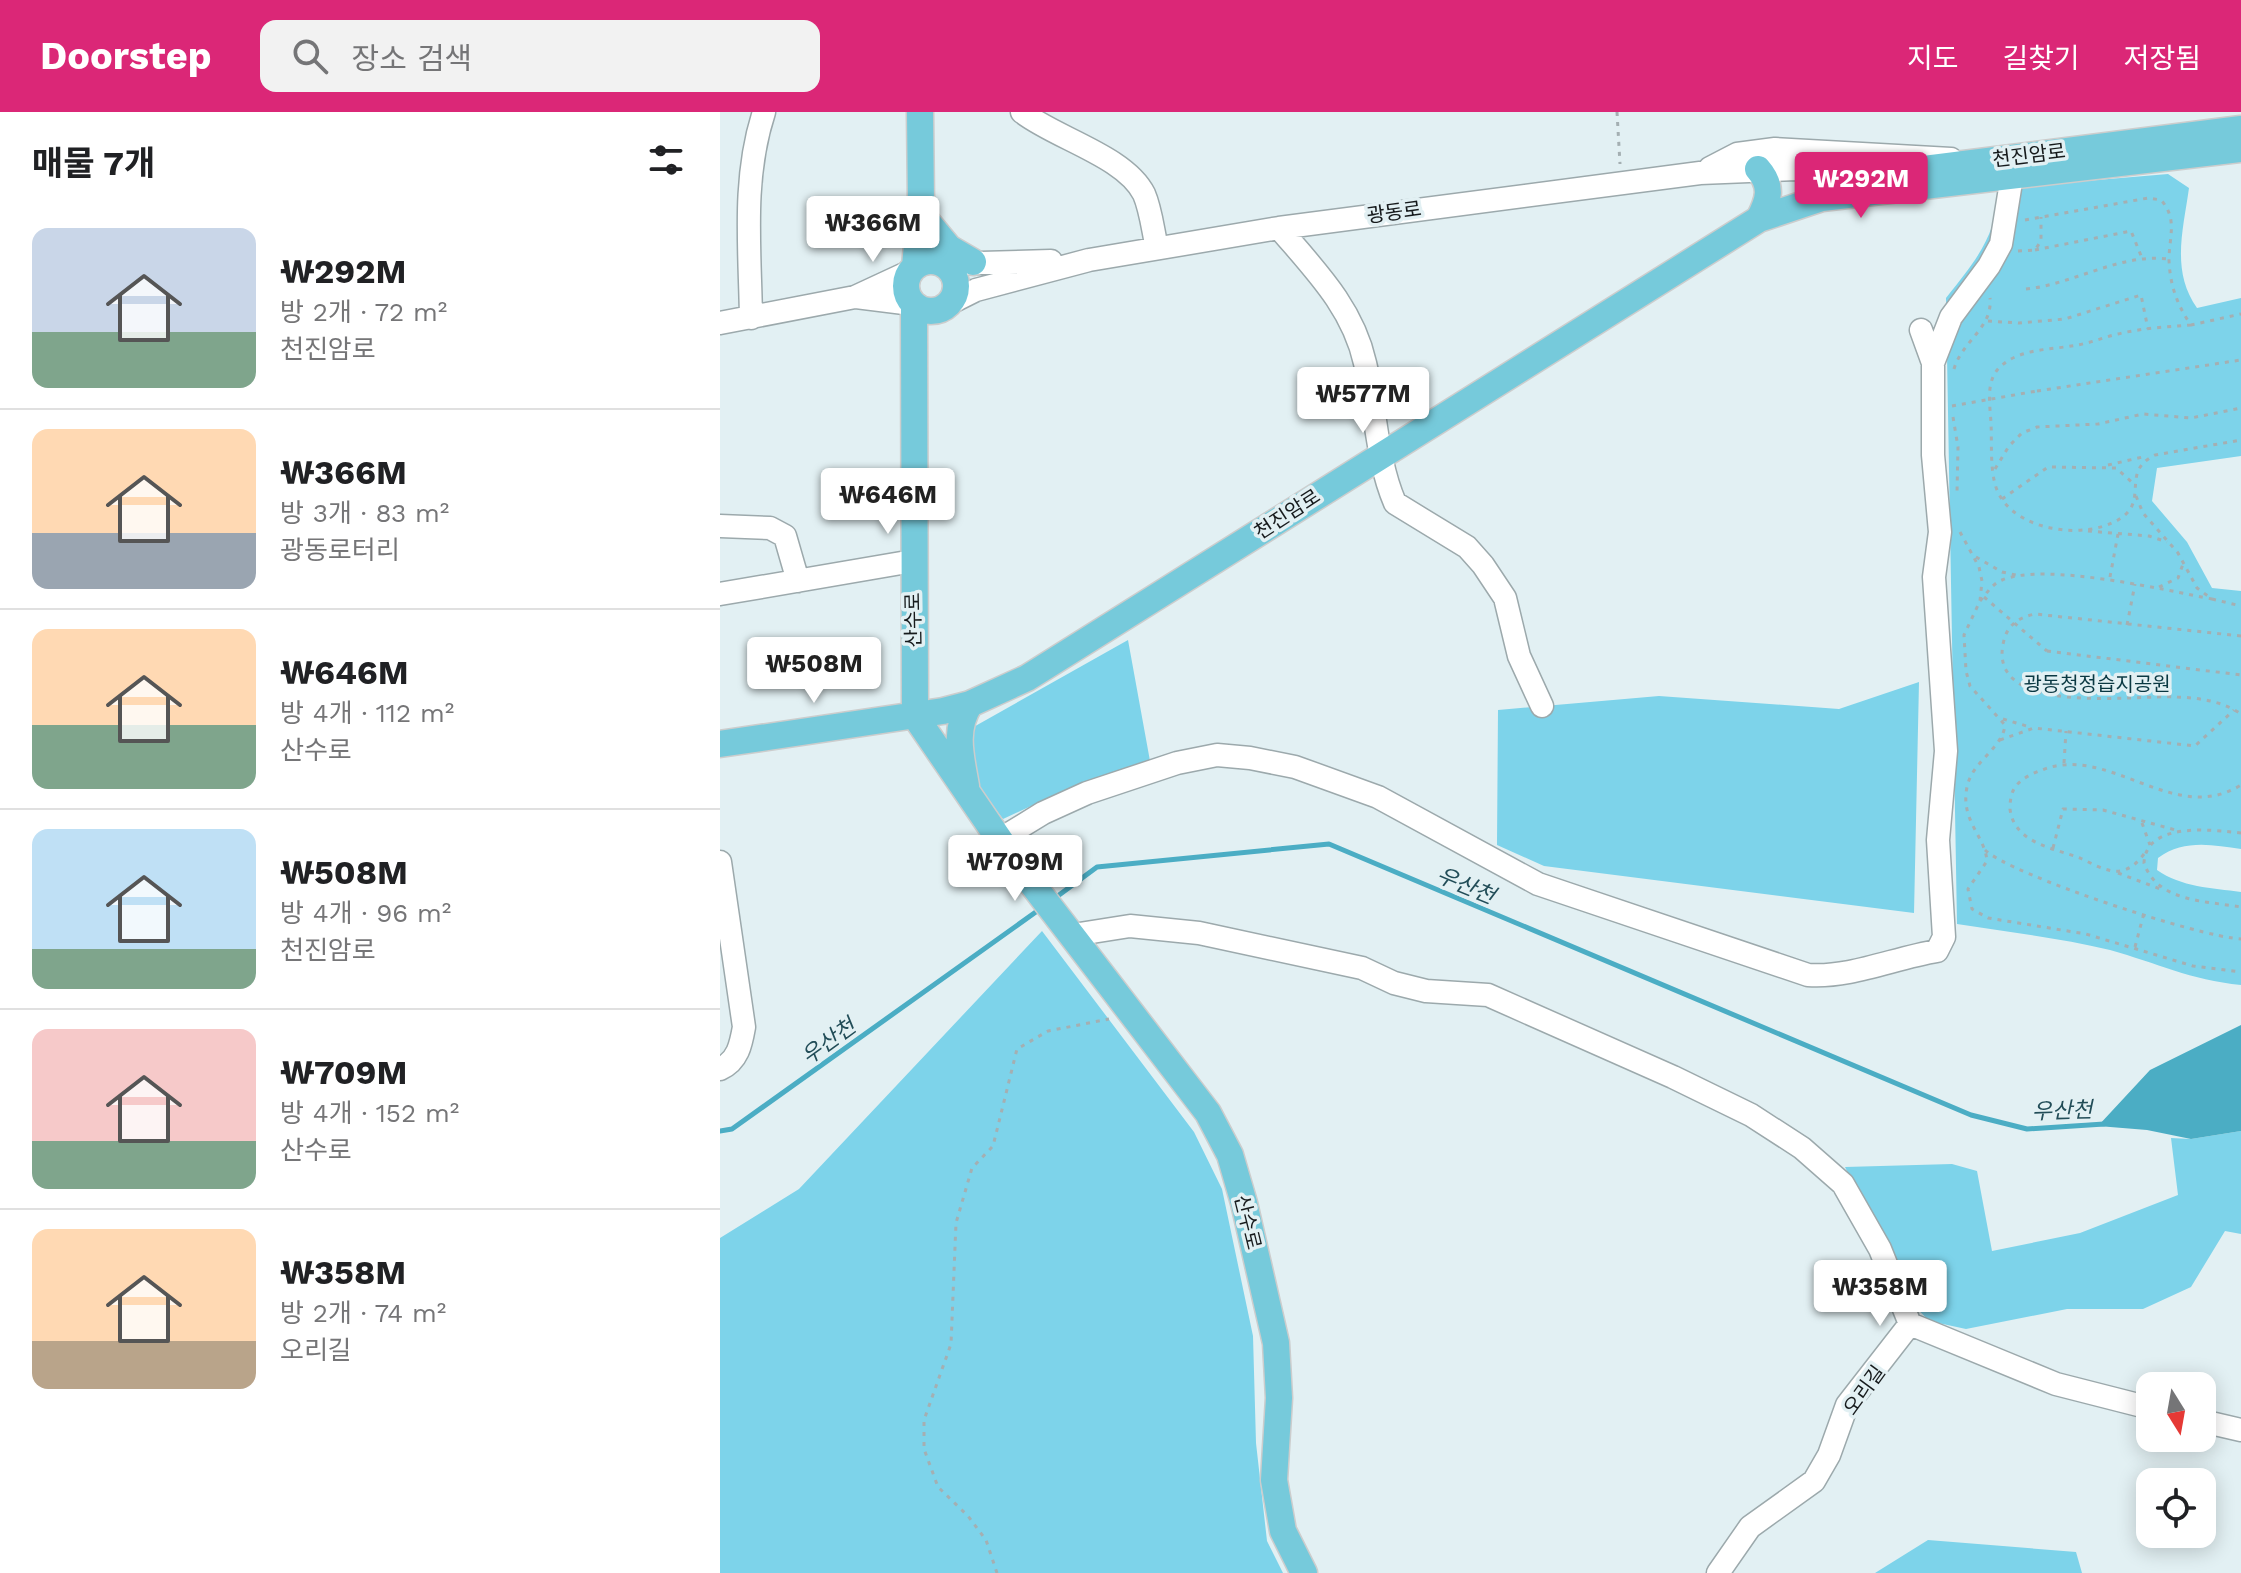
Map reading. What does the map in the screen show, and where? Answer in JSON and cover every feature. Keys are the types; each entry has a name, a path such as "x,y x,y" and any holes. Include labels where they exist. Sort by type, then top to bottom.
{"main road":[{"path":"920,112 926,266 905,288 913,305 928,312 947,306"},
{"name":"천진암로","path":"1822,198 1844,183 1964,162 2241,129"},
{"name":"천진암로","path":"720,744 915,716 970,704 1066,656 1381,454 1759,219 1822,198 2241,149"},
{"path":"1758,169 1766,178 1769,193 1759,219"},
{"path":"923,211 949,248 973,262"},
{"path":"916,355 947,306 956,282 926,266"},
{"name":"산수로","path":"913,305 916,355 913,561 915,716"},
{"path":"969,797 958,732 960,718 970,704"},
{"path":"915,716 1004,848"},
{"name":"산수로","path":"1004,848 1208,1113 1234,1167 1276,1343 1279,1398 1274,1480 1283,1531 1304,1573"}],"street":[{"path":"751,318 749,182 752,148 764,112"},
{"path":"1022,112 1042,127 1107,158 1143,192 1157,248"},
{"path":"1700,173 1737,154 1775,149 1944,156 1964,162"},
{"name":"광동로","path":"1089,260 1279,228 1700,173 1796,169 1863,179 1895,189"},
{"path":"1933,363 1951,317 1989,266 2003,233 2012,176"},
{"path":"1279,228 1337,296 1353,327 1365,361 1381,454 1395,503 1467,547 1505,598 1519,656 1542,706"},
{"path":"720,323 855,297 926,266 1089,260"},
{"path":"947,306 976,290 1089,260"},
{"path":"855,297 913,305"},
{"path":"1004,848 1043,813 1087,793 1177,763 1217,755 1250,758 1295,767 1378,797 1538,884 1808,975 1832,977 1904,956 1937,951 1944,937 1938,840 1946,751 1934,577 1940,532 1933,455 1933,363 1921,330"},
{"path":"720,526 770,528 785,536 798,581"},
{"path":"720,594 913,561"},
{"path":"720,862 744,1027 740,1049 728,1066 720,1069"},
{"path":"1067,928 1130,926 1199,933 1362,968 1394,983 1426,991 1488,995 1673,1077 1751,1115 1802,1148 1843,1184 1880,1249 1910,1324 2056,1384 2136,1404"},
{"name":"오리길","path":"1718,1573 1750,1527 1814,1481 1829,1455 1847,1405 1910,1324"},
{"path":"2216,1424 2241,1430"}],"path":[{"path":"1617,112 1620,183"},
{"path":"2142,258 2131,231 2020,251 2003,233 2041,217 2148,198 2161,200 2173,221 2169,259 2177,306 2191,325"},
{"path":"2035,250 2041,241 2041,217"},
{"path":"2026,289 2053,286 2098,269 2142,258 2169,259"},
{"path":"1952,377 1962,348 1988,321 1991,311 1989,266"},
{"path":"1988,321 2019,323 2065,319 2141,295 2148,329"},
{"path":"2170,543 2149,536 2080,530 2028,521 2013,512 2002,499 1994,472 1989,399 1991,379 2001,366 2013,358 2148,329 2191,325 2241,314"},
{"path":"1952,406 2241,360"},
{"path":"1951,396 1958,447 1956,505"},
{"path":"1994,472 2009,446 2022,433 2037,427 2098,424 2143,414 2191,418 2241,408"},
{"path":"2104,466 2241,440"},
{"path":"2155,455 2144,460 2138,469 2136,496 2143,513 2183,560 2197,588 2212,599"},
{"path":"2002,499 2048,467 2116,468 2135,484"},
{"path":"2080,530 2117,522 2129,515 2136,496"},
{"path":"1958,523 1962,540 1973,555 1982,581 1982,599"},
{"path":"2110,579 2118,534"},
{"path":"1973,555 2002,572 2020,576 2110,579 2241,606"},
{"path":"2155,588 2178,578 2183,560"},
{"path":"2020,576 2002,580 1982,599 1964,635 1966,671 1976,695 2005,725 1999,740 1976,765 1968,784 1969,819 1987,861 1968,889 1972,909 1978,915 2086,934 2193,966 2241,972"},
{"path":"2127,625 2135,584"},
{"path":"1982,599 2047,651 2241,675"},
{"path":"2241,636 2049,614 2024,616 2014,623 2004,640 2003,661 2018,681 2032,689 2069,699 2189,698 2241,714"},
{"path":"2231,634 2241,629"},
{"path":"1999,717 2034,728 2195,746 2234,710"},
{"path":"1999,740 2034,728"},
{"path":"2064,764 2066,731"},
{"path":"2241,785 2223,792 2183,795 2149,788 2102,768 2064,764 2026,777 2016,786 2010,805 2016,828 2024,836 2164,890 2241,907"},
{"path":"2053,848 2063,809 2103,810 2142,823 2183,831 2241,833"},
{"path":"2142,823 2150,845"},
{"path":"2114,871 2132,867 2150,845 2168,834 2183,831"},
{"path":"1983,847 2012,869 2210,935 2241,939"},
{"path":"2144,854 2147,873 2164,890"},
{"path":"2135,947 2144,913"},
{"path":"997,1573 986,1540 968,1516 938,1487 924,1449 924,1420 951,1344 956,1223 972,1168 993,1146 1017,1049 1048,1031 1133,1014"}],"green space":[{"name":"광동청정습지공원","path":"2168,174 2189,188 2181,265 2189,294 2197,308 2241,298 2241,456 2157,468 2152,501 2187,542 2212,588 2241,591 2241,849 2198,845 2178,848 2158,858 2157,870 2186,883 2241,892 2241,985 2190,975 2110,950 1957,924 1946,298 1967,272 1989,235 2001,188"},
{"path":"1128,640 1150,761 1070,788 1003,819 978,787 970,729"},
{"path":"1919,682 1914,913 1544,866 1497,845 1498,710 1659,696 1839,709"},
{"path":"1042,931 1194,1132 1222,1189 1253,1336 1256,1443 1267,1541 1283,1573 720,1573 720,1238 799,1189"},
{"path":"2241,1131 2241,1234 2225,1231 2191,1287 2143,1309 2067,1309 1966,1329 1929,1321 1911,1302 1845,1167 1952,1164 1977,1171 1992,1251 2080,1233 2178,1195 2171,1138 2191,1139"},
{"path":"1928,1540 2076,1552 2082,1573 1875,1573"}],"shaded area":[{"path":"2241,1025 2241,1131 2191,1139 2147,1130 2098,1126 2150,1070"}],"waterway":[{"name":"우산천","path":"1055,898 1097,867 1329,844 1971,1115 2027,1129 2104,1124"},
{"name":"우산천","path":"720,1131 732,1129 1040,909"}]}
